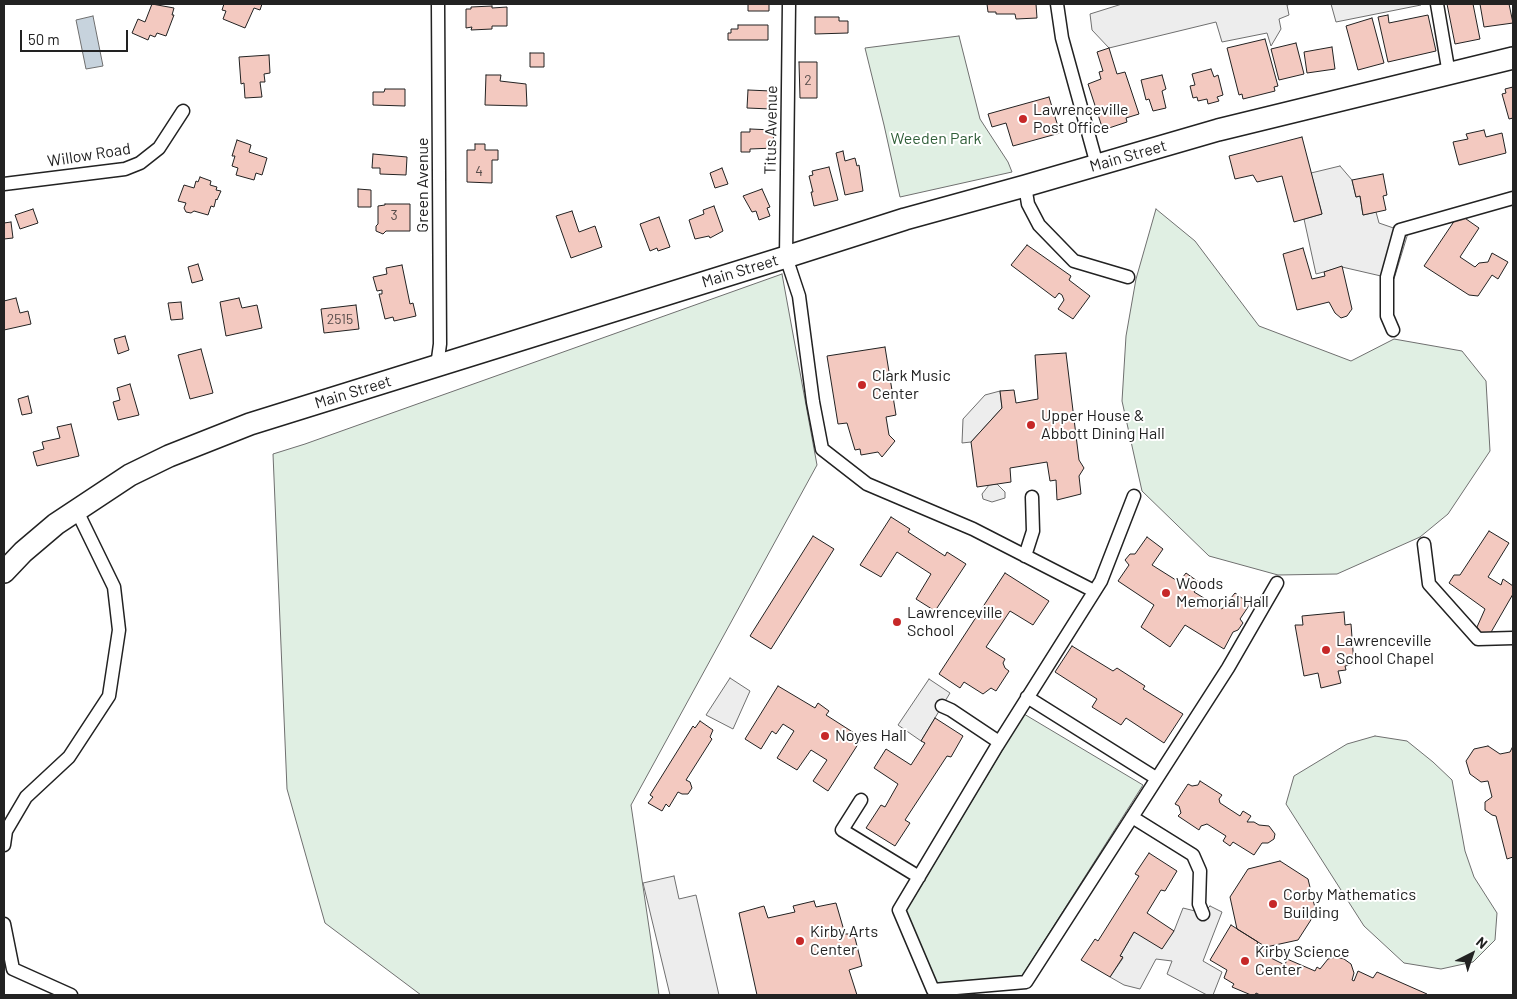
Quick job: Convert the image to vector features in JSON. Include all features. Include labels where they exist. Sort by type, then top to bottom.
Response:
[{"type":"highway","name":"Main Street","points":[[4,572],[29,547],[76,509],[130,475],[169,456],[250,424],[905,219],[1218,130],[1513,58]]},
{"type":"street","name":"Green Avenue","points":[[437,366],[440,344],[438,4]]},
{"type":"street","name":"Titus Avenue","points":[[789,4],[786,257],[799,296],[813,402],[822,449],[867,484],[973,529],[1094,591]]},
{"type":"street","points":[[1057,4],[1062,38],[1096,165]]},
{"type":"street","points":[[1437,4],[1448,74]]},
{"type":"street","name":"Willow Road","points":[[4,184],[125,169],[140,164],[159,148],[183,111]]},
{"type":"street","points":[[1025,186],[1028,204],[1039,225],[1074,261],[1128,277]]},
{"type":"street","points":[[1393,330],[1387,316],[1387,277],[1400,230],[1513,198]]},
{"type":"street","points":[[1134,496],[1101,581],[999,742],[899,910],[933,990],[1026,982],[1228,668],[1277,583]]},
{"type":"street","points":[[1025,556],[1033,531],[1032,497]]},
{"type":"street","points":[[4,845],[6,831],[26,797],[69,756],[109,696],[119,630],[114,588],[76,509]]},
{"type":"street","points":[[1424,544],[1429,584],[1478,639],[1513,638]]},
{"type":"street","points":[[1027,698],[1156,778]]},
{"type":"street","points":[[942,706],[999,742]]},
{"type":"street","points":[[861,800],[842,830],[918,877]]},
{"type":"street","points":[[1132,817],[1193,855],[1200,871],[1199,904],[1203,914]]},
{"type":"street","points":[[4,924],[13,969],[71,995]]},
{"type":"green space","name":"Weeden Park","points":[[959,36],[980,119],[1008,162],[1012,172],[900,197],[865,48]]},
{"type":"green space","points":[[1156,209],[1195,241],[1259,326],[1351,361],[1394,339],[1462,351],[1486,381],[1490,451],[1448,514],[1420,537],[1337,574],[1278,575],[1209,556],[1142,491],[1122,401],[1126,336],[1136,279]]},
{"type":"green space","points":[[782,274],[817,465],[631,805],[659,995],[421,995],[325,923],[287,789],[273,454]]},
{"type":"green space","points":[[1024,714],[1143,785],[1022,976],[937,983],[906,911]]},
{"type":"green space","points":[[1375,736],[1407,741],[1452,780],[1465,851],[1474,877],[1497,913],[1495,940],[1473,962],[1441,969],[1404,963],[1364,926],[1286,804],[1294,776],[1347,744]]},
{"type":"shaded area","points":[[1122,4],[1291,4],[1287,5],[1289,15],[1279,19],[1281,29],[1271,46],[1267,33],[1222,42],[1216,22],[1109,48],[1092,30],[1090,14]]},
{"type":"shaded area","points":[[1331,4],[1420,4],[1421,5],[1336,22]]},
{"type":"shaded area","points":[[93,16],[103,66],[86,69],[76,20]]},
{"type":"shaded area","points":[[1340,166],[1352,180],[1356,197],[1360,196],[1363,215],[1376,212],[1379,223],[1408,233],[1394,279],[1342,267],[1316,274],[1304,219],[1322,214],[1311,173]]},
{"type":"shaded area","points":[[1000,391],[1002,408],[971,442],[962,443],[963,419],[985,395]]},
{"type":"shaded area","points":[[997,484],[1005,492],[1005,498],[992,502],[983,499],[982,494],[989,485]]},
{"type":"shaded area","points":[[730,678],[750,691],[733,729],[706,715]]},
{"type":"shaded area","points":[[929,679],[950,693],[921,741],[898,725]]},
{"type":"shaded area","points":[[674,876],[679,899],[696,895],[719,995],[670,995],[643,883]]},
{"type":"shaded area","points":[[1210,906],[1222,912],[1203,961],[1222,972],[1213,995],[1207,995],[1167,974],[1172,961],[1156,959],[1140,989],[1124,985],[1110,977],[1123,958],[1120,956],[1134,932],[1174,931],[1183,908],[1203,913]]},
{"type":"building","points":[[152,4],[174,8],[172,15],[174,15],[166,36],[157,33],[155,37],[150,35],[148,40],[132,33],[138,19],[145,22]]},
{"type":"building","points":[[224,4],[262,4],[260,10],[254,8],[245,28],[223,19],[226,11],[222,10]]},
{"type":"building","points":[[748,4],[769,4],[769,11],[748,11]]},
{"type":"building","points":[[987,4],[1036,4],[1037,18],[1016,19],[1015,14],[988,12]]},
{"type":"building","points":[[1447,4],[1473,4],[1480,39],[1455,44]]},
{"type":"building","points":[[1480,4],[1509,4],[1513,23],[1484,27]]},
{"type":"building","points":[[492,6],[492,8],[507,7],[507,26],[492,26],[492,29],[471,30],[472,27],[466,28],[466,9]]},
{"type":"building","points":[[1388,15],[1389,23],[1428,15],[1436,51],[1388,62],[1378,17]]},
{"type":"building","points":[[815,17],[839,17],[839,21],[848,21],[848,33],[815,34]]},
{"type":"building","points":[[1372,18],[1384,63],[1358,70],[1346,26]]},
{"type":"building","points":[[738,25],[768,25],[768,40],[728,40],[728,33],[731,33],[731,29],[738,29]]},
{"type":"building","points":[[1265,39],[1278,86],[1274,87],[1275,91],[1243,99],[1242,94],[1239,95],[1227,48]]},
{"type":"building","points":[[1296,43],[1304,74],[1279,80],[1271,49]]},
{"type":"building","points":[[1332,47],[1335,69],[1307,73],[1304,52]]},
{"type":"building","points":[[1109,48],[1117,74],[1125,72],[1139,114],[1126,118],[1127,122],[1103,130],[1088,84],[1101,79],[1099,72],[1103,71],[1097,52]]},
{"type":"building","points":[[530,53],[544,53],[544,67],[530,67]]},
{"type":"building","points":[[269,55],[270,73],[264,74],[265,82],[260,82],[262,97],[245,98],[244,83],[241,84],[239,57]]},
{"type":"building","points":[[799,62],[817,62],[817,98],[800,98]]},
{"type":"building","points":[[1211,69],[1214,77],[1218,75],[1223,95],[1217,97],[1219,101],[1208,104],[1207,99],[1198,101],[1197,97],[1193,98],[1190,86],[1195,85],[1192,74]]},
{"type":"building","points":[[486,75],[501,75],[500,81],[526,84],[527,106],[485,105]]},
{"type":"building","points":[[1162,75],[1166,89],[1162,91],[1166,108],[1153,111],[1149,99],[1146,100],[1141,80]]},
{"type":"building","points":[[1513,87],[1513,118],[1509,119],[1502,94],[1506,93],[1505,89]]},
{"type":"building","points":[[385,89],[405,89],[405,106],[373,105],[373,92],[384,92]]},
{"type":"building","points":[[748,90],[771,91],[771,109],[747,108]]},
{"type":"building","name":"Lawrenceville Post Office","points":[[1049,97],[1060,133],[1013,146],[1006,123],[992,127],[988,114]]},
{"type":"building","points":[[750,129],[773,130],[774,148],[750,149],[750,152],[741,152],[741,132],[750,132]]},
{"type":"building","points":[[1484,130],[1486,137],[1502,133],[1506,153],[1459,165],[1453,142],[1468,139],[1466,134]]},
{"type":"building","points":[[1302,137],[1322,214],[1294,222],[1282,176],[1257,182],[1253,175],[1235,179],[1229,156]]},
{"type":"building","points":[[237,140],[251,145],[249,152],[267,158],[262,175],[256,173],[254,180],[236,175],[238,168],[232,166],[235,156],[232,156]]},
{"type":"building","points":[[475,144],[485,144],[485,150],[498,150],[498,160],[492,160],[492,183],[467,182],[467,150],[475,150]]},
{"type":"building","points":[[843,151],[845,161],[855,158],[857,166],[859,165],[863,191],[845,195],[836,153]]},
{"type":"building","points":[[373,154],[407,157],[406,175],[380,174],[380,168],[372,168]]},
{"type":"building","points":[[829,167],[838,200],[814,206],[809,176],[813,175],[812,171]]},
{"type":"building","points":[[722,168],[728,184],[715,188],[710,173]]},
{"type":"building","points":[[1383,174],[1387,195],[1383,196],[1386,210],[1363,215],[1360,196],[1356,197],[1352,180]]},
{"type":"building","points":[[200,177],[211,181],[210,185],[217,187],[216,190],[221,191],[214,207],[211,206],[208,215],[194,211],[191,213],[186,212],[184,208],[186,203],[178,201],[184,185],[194,188],[196,181],[198,182]]},
{"type":"building","points":[[358,189],[371,190],[371,207],[358,207]]},
{"type":"building","points":[[762,189],[770,207],[767,208],[770,216],[759,220],[756,211],[752,212],[743,196]]},
{"type":"building","points":[[385,204],[410,204],[410,231],[386,231],[383,234],[376,231],[378,206]]},
{"type":"building","points":[[714,206],[723,231],[710,238],[709,236],[695,239],[689,220],[704,214],[703,210]]},
{"type":"building","points":[[33,209],[38,223],[20,229],[15,215]]},
{"type":"building","points":[[572,211],[579,232],[595,226],[602,247],[571,258],[556,216]]},
{"type":"building","points":[[1459,214],[1479,228],[1460,257],[1475,267],[1479,263],[1488,262],[1492,253],[1508,262],[1498,279],[1492,275],[1478,296],[1469,295],[1424,266]]},
{"type":"building","points":[[659,217],[670,247],[658,251],[657,248],[650,251],[640,224]]},
{"type":"building","points":[[11,222],[13,238],[4,239],[4,223]]},
{"type":"building","points":[[1027,245],[1071,276],[1069,280],[1090,296],[1073,319],[1058,309],[1064,300],[1062,295],[1059,293],[1055,298],[1011,265]]},
{"type":"building","points":[[1303,248],[1312,279],[1325,276],[1324,272],[1342,266],[1352,309],[1347,316],[1341,318],[1335,313],[1329,302],[1297,310],[1283,254]]},
{"type":"building","points":[[198,264],[203,280],[192,283],[188,267]]},
{"type":"building","points":[[402,265],[410,304],[413,303],[416,316],[394,321],[393,317],[385,319],[379,294],[382,294],[382,290],[377,291],[373,277],[387,274],[386,268]]},
{"type":"building","points":[[16,298],[20,313],[28,311],[31,324],[4,330],[4,301]]},
{"type":"building","points":[[239,298],[242,308],[257,305],[262,328],[226,336],[220,302]]},
{"type":"building","points":[[181,302],[183,319],[171,320],[168,303]]},
{"type":"building","points":[[356,305],[359,329],[324,333],[321,309]]},
{"type":"building","points":[[125,336],[129,350],[118,354],[114,339]]},
{"type":"building","name":"Clark Music Center","points":[[885,347],[896,415],[886,417],[889,435],[895,441],[882,457],[878,452],[861,455],[860,449],[855,450],[847,423],[838,424],[827,356]]},
{"type":"building","points":[[201,349],[213,393],[190,399],[178,355]]},
{"type":"building","name":"Upper House & Abbott Dining Hall","points":[[1066,353],[1079,460],[1084,468],[1079,476],[1081,494],[1057,500],[1056,480],[1050,481],[1047,462],[1010,468],[1011,482],[977,487],[971,442],[1002,408],[1000,391],[1014,390],[1016,403],[1038,399],[1035,355]]},
{"type":"building","points":[[130,384],[139,415],[118,420],[113,402],[120,400],[117,388]]},
{"type":"building","points":[[28,396],[32,413],[22,415],[18,399]]},
{"type":"building","points":[[71,424],[79,456],[37,466],[33,452],[44,449],[42,442],[60,438],[57,427]]},
{"type":"building","points":[[891,517],[910,529],[908,532],[945,556],[947,552],[966,564],[935,611],[916,599],[931,574],[897,552],[881,577],[860,565]]},
{"type":"building","points":[[1489,531],[1509,543],[1488,577],[1501,585],[1503,579],[1513,586],[1513,594],[1490,634],[1482,634],[1477,627],[1485,609],[1449,583],[1454,575],[1460,575]]},
{"type":"building","points":[[813,536],[834,549],[771,649],[750,636]]},
{"type":"building","name":"Woods Memorial Hall","points":[[1147,537],[1163,549],[1152,565],[1179,582],[1186,573],[1200,583],[1194,592],[1222,609],[1235,593],[1250,604],[1240,619],[1243,623],[1238,630],[1233,632],[1224,649],[1185,625],[1170,647],[1141,627],[1154,605],[1118,581],[1129,565],[1125,560],[1130,554],[1135,554]]},
{"type":"building","points":[[1005,573],[1049,601],[1033,625],[1010,611],[986,647],[1005,659],[1003,663],[1009,671],[996,691],[991,688],[983,694],[964,682],[960,688],[939,674]]},
{"type":"building","name":"Lawrenceville School Chapel","points":[[1344,612],[1345,625],[1351,624],[1354,664],[1345,666],[1346,670],[1338,671],[1341,683],[1321,688],[1318,673],[1304,676],[1295,625],[1303,625],[1302,616]]},
{"type":"building","points":[[1072,646],[1113,671],[1117,668],[1145,686],[1143,689],[1183,714],[1164,743],[1126,718],[1121,725],[1092,707],[1097,699],[1055,672]]},
{"type":"building","name":"Noyes Hall","points":[[778,686],[815,708],[818,703],[829,711],[826,715],[862,738],[828,791],[813,781],[827,760],[811,750],[797,770],[777,758],[794,731],[783,724],[776,734],[772,731],[761,749],[745,739]]},
{"type":"building","points":[[935,718],[963,736],[951,757],[947,756],[905,820],[910,823],[895,846],[866,828],[881,805],[885,807],[898,784],[874,768],[886,749],[911,765],[925,743],[921,741]]},
{"type":"building","points":[[700,721],[713,730],[710,737],[712,739],[686,780],[690,782],[692,788],[688,794],[678,792],[669,807],[666,804],[662,811],[648,803],[653,797],[650,795],[693,726],[695,728]]},
{"type":"building","points":[[1488,746],[1500,754],[1510,752],[1513,746],[1513,857],[1507,859],[1496,816],[1485,810],[1485,802],[1492,797],[1488,781],[1481,782],[1470,774],[1466,761],[1474,749]]},
{"type":"building","points":[[1200,781],[1222,795],[1219,799],[1220,803],[1240,816],[1243,811],[1251,816],[1247,822],[1269,826],[1275,834],[1274,839],[1268,843],[1262,843],[1254,855],[1233,842],[1230,846],[1223,841],[1226,836],[1207,824],[1201,826],[1199,830],[1178,816],[1181,813],[1179,806],[1175,804],[1188,784],[1192,786],[1198,785]]},
{"type":"building","points":[[1149,853],[1177,871],[1165,891],[1161,890],[1147,913],[1174,931],[1162,949],[1134,932],[1120,956],[1123,957],[1110,977],[1081,960],[1095,939],[1098,941],[1139,876],[1135,874]]},
{"type":"building","name":"Corby Mathematics Building","points":[[1280,861],[1308,879],[1316,912],[1298,940],[1266,947],[1237,929],[1230,897],[1248,869]]},
{"type":"building","name":"Kirby Arts Center","points":[[814,901],[816,907],[836,903],[845,934],[854,934],[862,966],[849,970],[857,995],[757,995],[739,913],[764,906],[768,918],[795,912],[793,906]]},
{"type":"building","name":"Kirby Science Center","points":[[1231,925],[1258,942],[1257,944],[1269,953],[1267,956],[1285,965],[1287,959],[1315,971],[1317,967],[1320,969],[1328,959],[1336,957],[1344,959],[1351,964],[1354,973],[1352,980],[1354,981],[1358,971],[1373,978],[1377,972],[1427,994],[1260,995],[1256,993],[1251,995],[1232,987],[1234,984],[1224,978],[1227,970],[1210,960]]},
{"type":"place","name":"Lawrenceville Post Office","points":[[1023,119]]},
{"type":"place","name":"Clark Music Center","points":[[862,385]]},
{"type":"place","name":"Upper House & Abbott Dining Hall","points":[[1031,425]]},
{"type":"place","name":"Woods Memorial Hall","points":[[1166,593]]},
{"type":"place","name":"Lawrenceville School","points":[[897,622]]},
{"type":"place","name":"Lawrenceville School Chapel","points":[[1326,650]]},
{"type":"place","name":"Noyes Hall","points":[[825,736]]},
{"type":"place","name":"Corby Mathematics Building","points":[[1273,904]]},
{"type":"place","name":"Kirby Arts Center","points":[[800,941]]},
{"type":"place","name":"Kirby Science Center","points":[[1245,961]]}]
